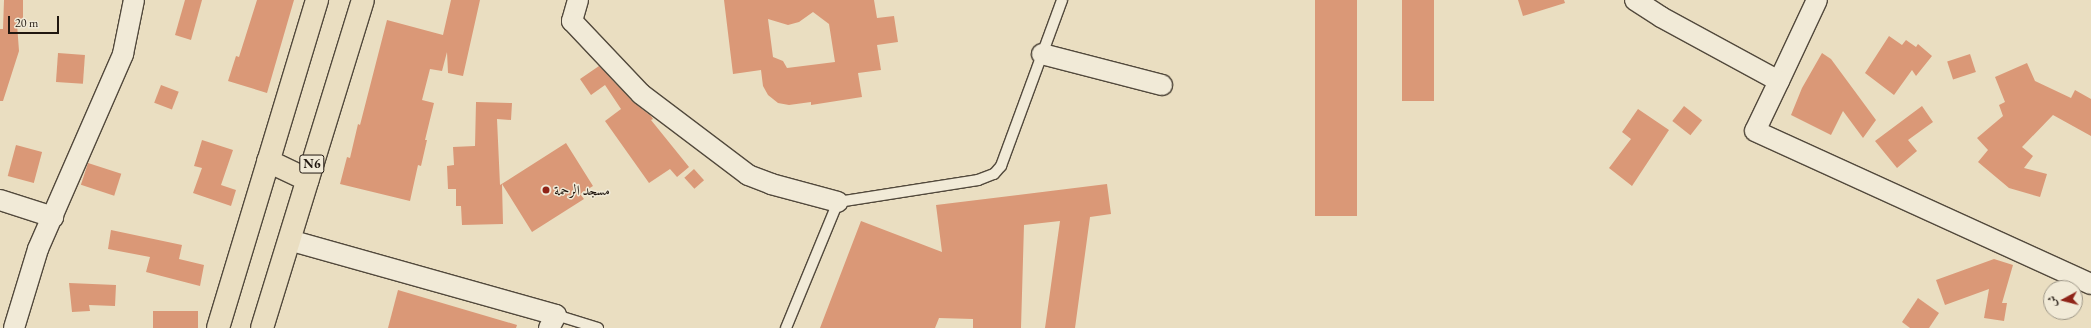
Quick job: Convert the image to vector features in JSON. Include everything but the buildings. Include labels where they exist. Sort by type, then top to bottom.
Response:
[{"type":"main road","points":[[218,328],[317,0]]},
{"type":"main road","name":"N6","points":[[262,328],[363,0]]},
{"type":"main road","points":[[268,161],[308,180]]},
{"type":"street","points":[[14,328],[38,249],[123,54],[134,0]]},
{"type":"street","points":[[578,0],[572,22],[641,94],[748,175],[771,184],[838,202]]},
{"type":"street","points":[[1635,0],[1663,8],[1779,81]]},
{"type":"street","points":[[1817,0],[1755,131],[2091,284]]},
{"type":"street","points":[[1042,54],[1162,85]]},
{"type":"street","points":[[0,200],[53,217]]},
{"type":"street","points":[[290,240],[553,322]]},
{"type":"lane","points":[[786,328],[838,202],[978,180],[994,174],[1001,166],[1062,0]]},
{"type":"lane","points":[[553,322],[598,328]]},
{"type":"place","name":"مسجد الرحمة","points":[[546,190]]}]
